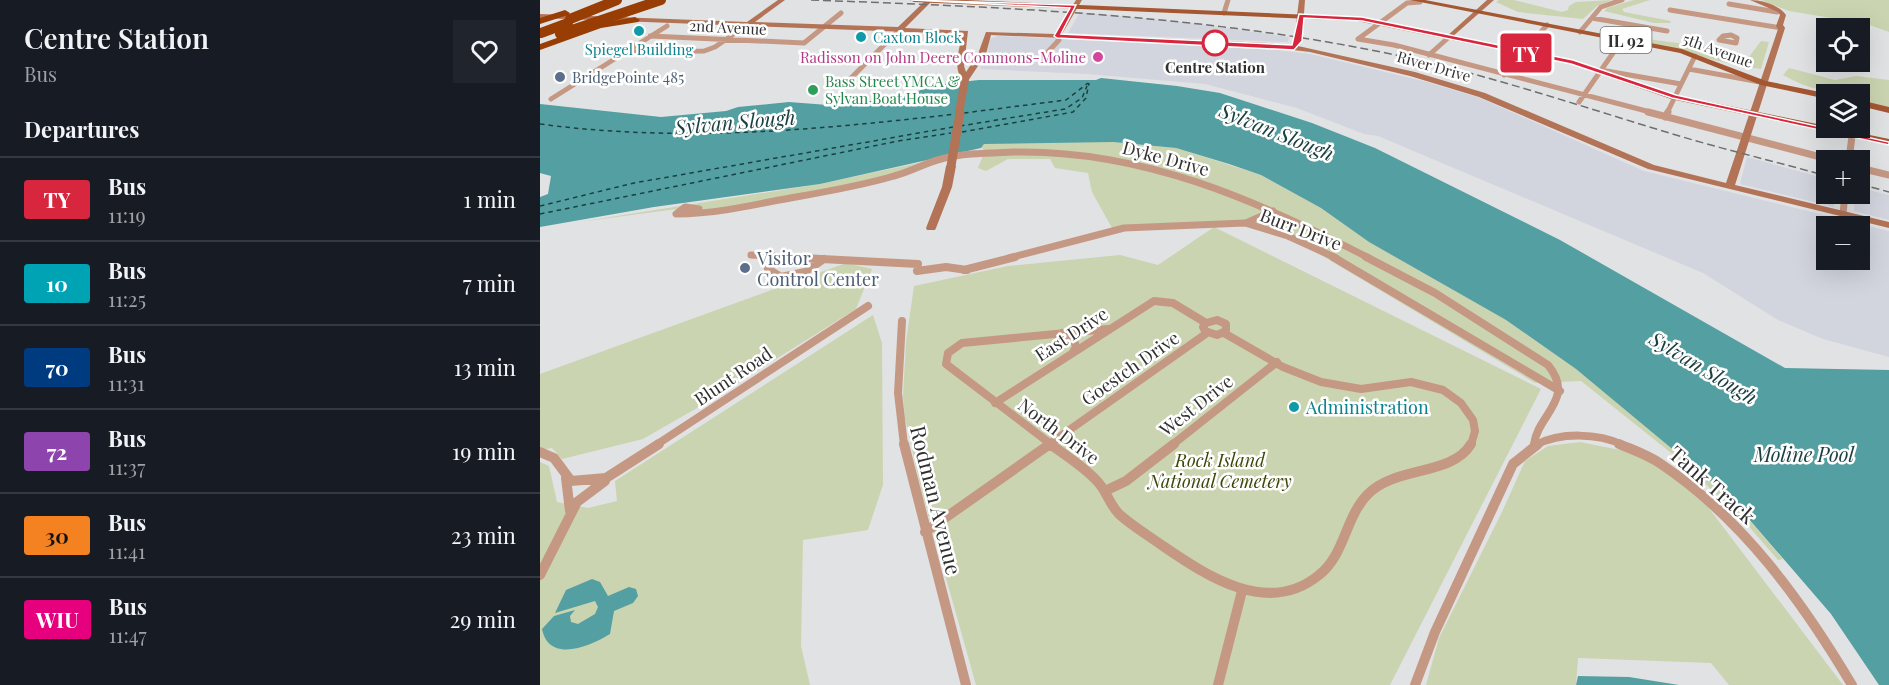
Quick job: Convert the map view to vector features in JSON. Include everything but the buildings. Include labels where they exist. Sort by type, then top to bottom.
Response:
[{"type":"highway","points":[[540,32],[617,0]]},
{"type":"highway","points":[[540,32],[628,0]]},
{"type":"highway","points":[[557,34],[642,0]]},
{"type":"highway","points":[[540,39],[661,0]]},
{"type":"highway","points":[[540,21],[565,13]]},
{"type":"highway","points":[[540,47],[612,17]]},
{"type":"highway","points":[[585,30],[635,20]]},
{"type":"main road","points":[[540,14],[565,13],[635,20],[749,23],[782,0]]},
{"type":"main road","name":"IL 92","points":[[914,0],[1076,3],[1224,13],[1354,18],[1601,70],[1674,97],[1816,125]]},
{"type":"main road","points":[[900,29],[930,0]]},
{"type":"main road","points":[[1294,48],[1298,41],[1302,0]]},
{"type":"main road","points":[[1449,37],[1491,0]]},
{"type":"main road","points":[[1730,186],[1782,28],[1779,26],[1783,15],[1780,11],[1753,0]]},
{"type":"main road","name":"5th Avenue","points":[[1412,1],[1546,25],[1695,56],[1764,83],[1816,94]]},
{"type":"main road","points":[[1057,36],[1076,3]]},
{"type":"main road","points":[[540,14],[966,32],[960,68],[965,79],[951,166],[947,187],[931,228]]},
{"type":"main road","name":"River Drive","points":[[965,79],[981,55],[988,33],[1294,48],[1402,72],[1471,91],[1637,162],[1889,225]]},
{"type":"main road","points":[[1870,105],[1889,110]]},
{"type":"main road","name":"IL 92","points":[[1870,136],[1889,142]]},
{"type":"street","points":[[1224,13],[1228,0]]},
{"type":"street","points":[[1580,32],[1601,7],[1622,0]]},
{"type":"street","points":[[1412,1],[1359,39],[1429,55],[1816,156]]},
{"type":"street","points":[[1729,4],[1777,12]]},
{"type":"street","points":[[1714,16],[1718,7]]},
{"type":"street","points":[[1672,9],[1782,28]]},
{"type":"street","points":[[1754,23],[1759,9]]},
{"type":"street","points":[[825,26],[841,13]]},
{"type":"street","points":[[1592,18],[1667,31]]},
{"type":"street","points":[[1731,35],[1738,20]]},
{"type":"street","points":[[626,52],[706,51],[749,23]]},
{"type":"street","points":[[1504,75],[1546,25]]},
{"type":"street","points":[[551,99],[667,26]]},
{"type":"street","name":"2nd Avenue","points":[[650,36],[804,43],[825,26]]},
{"type":"street","points":[[847,82],[900,29]]},
{"type":"street","points":[[1429,55],[1449,37]]},
{"type":"street","points":[[1579,102],[1622,40]]},
{"type":"street","points":[[1665,117],[1695,56]]},
{"type":"street","name":"5th Avenue","points":[[1689,69],[1764,83]]},
{"type":"street","points":[[1601,70],[1681,84]]},
{"type":"street","name":"Dyke Drive","points":[[699,209],[685,207],[676,214],[683,216],[703,214],[831,191],[905,174],[940,159],[981,153],[1057,152],[1170,171],[1273,211],[1373,258],[1459,307],[1548,365],[1559,377],[1560,391]]},
{"type":"street","points":[[1870,170],[1889,175]]},
{"type":"street","points":[[1843,214],[1844,204]]},
{"type":"street","points":[[1245,223],[1273,211]]},
{"type":"street","name":"Burr Drive","points":[[964,270],[1124,228],[1245,223],[1288,236],[1359,270],[1560,391]]},
{"type":"street","name":"Burr Drive","points":[[751,255],[917,268],[946,267],[976,272]]},
{"type":"street","points":[[780,257],[768,269],[781,277],[802,273],[824,259]]},
{"type":"street","name":"East Drive","points":[[995,403],[1154,301],[1168,301],[1206,323]]},
{"type":"street","name":"Blunt Road","points":[[570,511],[577,502],[615,473],[868,306]]},
{"type":"street","points":[[1218,685],[1242,591],[1281,592],[1317,577],[1336,554],[1353,512],[1366,495],[1394,477],[1458,457],[1472,444],[1475,429],[1475,423],[1466,408],[1453,396],[1436,388],[1400,382],[1375,388],[1347,388],[1311,378],[1224,333],[1207,333],[1203,327],[1206,323],[1216,320],[1223,322],[1227,326],[1224,333]]},
{"type":"street","name":"Rodman Avenue","points":[[902,321],[898,407],[905,453],[966,685]]},
{"type":"street","points":[[1062,333],[1108,329]]},
{"type":"street","points":[[1062,333],[1074,340],[1077,347],[1073,352]]},
{"type":"street","name":"North Drive","points":[[1062,333],[958,345],[946,356],[946,364],[1096,479],[1112,506],[1128,522],[1205,576],[1242,591]]},
{"type":"street","name":"Goestch Drive","points":[[925,532],[1207,333]]},
{"type":"street","name":"West Drive","points":[[1105,491],[1126,480],[1277,362]]},
{"type":"street","points":[[1534,444],[1535,436],[1560,391]]},
{"type":"street","name":"Tank Track","points":[[1415,685],[1435,632],[1512,464],[1534,444],[1570,436],[1603,438],[1635,448],[1668,467],[1733,524],[1765,558],[1811,616],[1852,685]]},
{"type":"street","points":[[540,452],[554,458],[566,478],[570,511],[540,575]]},
{"type":"street","name":"Blunt Road","points":[[566,478],[571,481],[591,481],[615,473]]},
{"type":"shaded area","points":[[1080,12],[1191,23],[1289,37],[1288,42],[1282,42],[1068,33]]},
{"type":"shaded area","points":[[998,36],[1262,48],[1310,54],[1427,82],[1480,98],[1644,171],[1828,216],[1816,216],[1816,270],[1870,270],[1870,226],[1889,231],[1889,357],[1823,339],[1778,320],[1703,273],[1378,136],[1364,134],[1297,108],[1205,84],[1087,74],[980,69],[987,55],[990,39]]},
{"type":"shaded area","points":[[1747,157],[1816,176],[1816,203],[1740,184]]},
{"type":"shaded area","points":[[1870,190],[1889,195],[1889,220],[1854,211],[1854,204],[1870,204]]},
{"type":"green space","points":[[1514,0],[1562,12],[1568,10],[1569,6],[1576,2],[1612,0],[1597,6],[1583,19],[1518,12],[1496,2]]},
{"type":"green space","points":[[1634,0],[1650,0],[1622,9],[1624,12],[1671,21],[1670,23],[1654,23],[1604,11]]},
{"type":"green space","points":[[1761,0],[1889,0],[1889,32],[1870,25],[1870,18],[1831,18],[1789,11]]},
{"type":"green space","points":[[1632,34],[1654,40],[1702,46],[1744,59],[1749,57],[1761,41],[1769,42],[1761,69],[1631,39]]},
{"type":"green space","points":[[1789,68],[1835,80],[1856,76],[1889,80],[1889,107],[1870,102],[1870,84],[1816,84],[1816,88],[1783,75]]},
{"type":"green space","points":[[1040,141],[1113,142],[1176,148],[1261,175],[1321,208],[1369,242],[1506,320],[1576,369],[1730,497],[1783,559],[1778,560],[1745,522],[1685,464],[1581,381],[1535,383],[1311,249],[1243,222],[1112,228],[1092,192],[1088,173],[1055,168],[1050,159],[1008,159],[986,171],[978,168],[985,150],[981,148],[984,144]]},
{"type":"green space","points":[[923,162],[883,178],[706,211],[699,206],[579,222],[820,184]]},
{"type":"green space","name":"Rock Island National Cemetery","points":[[1214,227],[1541,389],[1390,685],[976,685],[921,489],[905,418],[903,396],[906,342],[914,286],[1008,266],[1120,255],[1158,265]]},
{"type":"green space","points":[[846,263],[872,269],[856,309],[704,404],[643,439],[562,459],[552,448],[540,450],[540,374]]},
{"type":"green space","points":[[873,315],[882,343],[883,485],[868,530],[803,540],[801,646],[810,685],[540,685],[540,462],[549,466],[557,502],[588,508],[617,501],[615,481]]},
{"type":"green space","points":[[1580,442],[1630,452],[1669,472],[1708,507],[1843,685],[1729,685],[1711,663],[1578,658],[1576,685],[1426,685],[1439,638],[1525,461],[1548,446]]},
{"type":"water","name":"Moline Pool","points":[[1101,78],[1220,93],[1312,123],[1375,148],[1560,240],[1785,368],[1889,370],[1889,685],[1879,685],[1831,614],[1730,497],[1576,369],[1506,320],[1369,242],[1321,208],[1261,175],[1229,164],[1176,148],[1113,142],[984,144],[981,148],[820,184],[654,207],[540,227],[540,197],[548,194],[551,176],[540,173],[540,104],[661,117],[789,102],[828,105],[880,100],[906,96],[933,85],[979,80],[1096,80]]},
{"type":"water","points":[[592,579],[600,582],[608,596],[629,587],[636,589],[638,596],[633,603],[614,611],[610,634],[582,647],[562,649],[553,646],[546,640],[542,629],[554,616],[575,610],[570,616],[571,622],[578,624],[595,614],[598,607],[595,601],[555,613],[566,590]]},
{"type":"water","points":[[1578,676],[1629,677],[1679,685],[1576,685]]},
{"type":"ferry route","points":[[964,113],[1066,100],[1088,83]]},
{"type":"ferry route","points":[[962,132],[1073,112],[1086,98],[1089,83]]},
{"type":"ferry route","points":[[960,126],[1065,109],[1082,98],[1087,86]]},
{"type":"ferry route","points":[[540,124],[645,133],[748,132],[851,125],[956,114]]},
{"type":"ferry route","points":[[540,206],[634,183],[953,127]]},
{"type":"ferry route","points":[[540,214],[898,141],[951,133]]},
{"type":"railway","points":[[811,0],[1095,14],[1236,28],[1306,38],[1452,68],[1695,140],[1816,173]]},
{"type":"railway","points":[[1870,187],[1889,192]]},
{"type":"bus line","name":"TY","points":[[914,0],[1074,6],[1057,36],[1294,48],[1298,41],[1301,16],[1362,19],[1573,62],[1674,97],[1889,142]]},
{"type":"place","name":"Spiegel Building","points":[[639,31]]},
{"type":"place","name":"Caxton Block","points":[[861,37]]},
{"type":"place","name":"Centre Station","points":[[1215,43]]},
{"type":"place","name":"Radisson on John Deere Commons-Moline","points":[[1098,57]]},
{"type":"place","name":"BridgePointe 485","points":[[560,77]]},
{"type":"place","name":"Bass Street YMCA & Sylvan Boat House","points":[[813,90]]},
{"type":"place","name":"Visitor Control Center","points":[[745,268]]},
{"type":"place","name":"Administration","points":[[1294,407]]},
{"type":"water label","name":"Sylvan Slough","points":[[735,121]]},
{"type":"water label","name":"Sylvan Slough","points":[[1277,131]]},
{"type":"water label","name":"Sylvan Slough","points":[[1704,367]]}]
